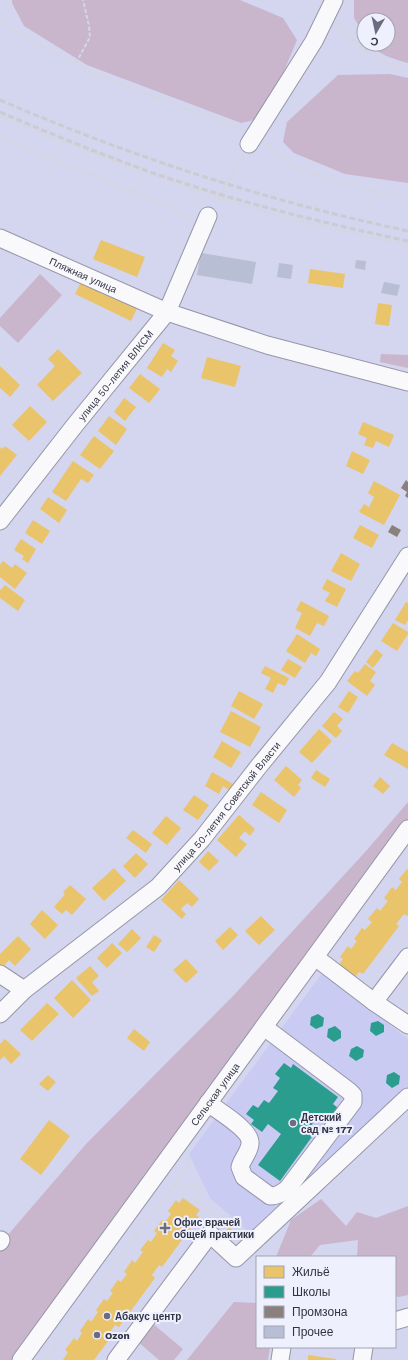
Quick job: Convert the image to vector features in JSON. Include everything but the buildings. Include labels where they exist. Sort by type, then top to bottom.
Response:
[{"type":"street","points":[[253,139],[314,41],[334,0]]},
{"type":"street","name":"улица 50-летия ВЛКСМ","points":[[0,521],[167,312],[208,216]]},
{"type":"street","name":"Пляжная улица","points":[[0,238],[167,312],[267,346],[408,382]]},
{"type":"street","name":"улица 50-летия Советской Власти","points":[[0,1014],[24,990],[158,887],[202,839],[259,766],[328,682],[408,556]]},
{"type":"street","name":"Сельская улица","points":[[21,1360],[408,829]]},
{"type":"street","points":[[315,957],[408,1026]]},
{"type":"street","points":[[374,1002],[408,957]]},
{"type":"street","points":[[0,974],[24,990]]},
{"type":"street","points":[[208,1103],[248,1134],[250,1145],[240,1167],[244,1177],[270,1196],[276,1196],[288,1188],[353,1102],[353,1096],[349,1091],[264,1027]]},
{"type":"street","points":[[116,1360],[210,1234],[236,1258],[408,1097]]},
{"type":"street","points":[[396,1322],[408,1317]]},
{"type":"street","points":[[280,1360],[282,1348]]},
{"type":"street","points":[[362,1360],[364,1348]]},
{"type":"path","points":[[76,63],[90,38],[84,0]]},
{"type":"path","points":[[325,16],[374,58],[408,69]]},
{"type":"path","points":[[0,20],[29,40],[99,76],[253,139],[300,169],[342,183],[408,199]]},
{"type":"path","points":[[0,116],[84,150],[160,178],[237,203],[288,217],[408,245]]},
{"type":"path","points":[[0,137],[173,208],[190,219],[198,239]]},
{"type":"path","points":[[208,216],[253,139]]},
{"type":"path","points":[[386,960],[408,929]]},
{"type":"path","points":[[382,949],[390,954]]},
{"type":"path","points":[[45,1360],[189,1165],[188,1149]]},
{"type":"path","points":[[174,1186],[186,1188],[195,1184],[201,1187],[195,1200]]},
{"type":"shaded area","points":[[12,0],[240,0],[283,18],[297,40],[279,83],[254,120],[241,123],[87,65],[24,26],[12,3]]},
{"type":"shaded area","points":[[354,0],[408,0],[408,63],[379,52],[396,52],[396,12],[356,12],[356,21],[354,18]]},
{"type":"shaded area","points":[[390,74],[408,78],[408,183],[345,174],[294,153],[283,142],[287,122],[338,75]]},
{"type":"shaded area","points":[[40,274],[62,295],[18,343],[0,326],[0,318]]},
{"type":"shaded area","points":[[381,354],[408,355],[408,368],[380,362]]},
{"type":"shaded area","points":[[408,802],[408,827],[14,1360],[0,1360],[0,1244],[86,1144],[234,995],[367,850]]},
{"type":"shaded area","name":"Детский сад № 177","points":[[323,972],[408,1039],[408,1091],[252,1235],[210,1198],[189,1154]]},
{"type":"shaded area","points":[[321,1199],[346,1226],[357,1212],[376,1218],[408,1206],[408,1295],[396,1296],[396,1256],[357,1256],[358,1240],[320,1245],[311,1256],[276,1256],[291,1220]]},
{"type":"shaded area","points":[[234,1302],[256,1303],[256,1348],[270,1348],[268,1360],[187,1360]]},
{"type":"shaded area","points":[[152,1323],[183,1349],[174,1360],[159,1360],[137,1341]]},
{"type":"railway","points":[[0,100],[50,121],[150,159],[201,176],[303,206],[408,231]]},
{"type":"railway","points":[[0,112],[97,152],[156,174],[218,194],[344,227],[408,241]]},
{"type":"place","name":"Детский сад № 177","points":[[293,1123]]},
{"type":"place","name":"Офис врачей общей практики","points":[[165,1228]]},
{"type":"place","name":"Абакус центр","points":[[107,1316]]},
{"type":"place","name":"Ozon","points":[[97,1335]]}]
